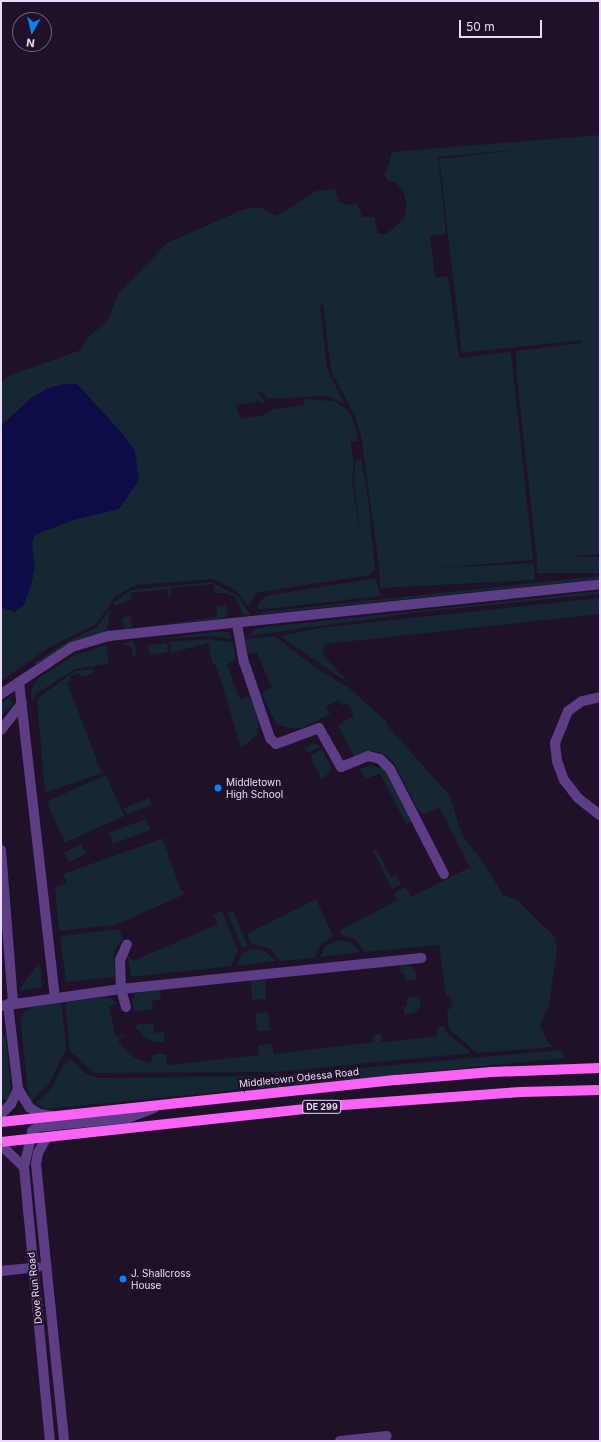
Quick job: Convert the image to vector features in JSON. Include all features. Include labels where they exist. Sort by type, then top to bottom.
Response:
[{"type":"main road","name":"Middletown Odessa Road","points":[[1,1122],[476,1073],[600,1068]]},
{"type":"main road","name":"DE 299","points":[[1,1143],[30,1141],[343,1105],[521,1092],[600,1090]]},
{"type":"street","points":[[1,694],[72,647],[109,636],[237,624],[600,584]]},
{"type":"street","points":[[237,624],[244,662],[270,738],[276,744],[319,728],[341,767],[368,756],[380,759],[390,769],[444,874]]},
{"type":"street","points":[[20,682],[55,998]]},
{"type":"street","points":[[600,697],[582,701],[568,712],[555,743],[557,761],[564,780],[578,798],[600,815]]},
{"type":"street","points":[[1,730],[22,703]]},
{"type":"street","points":[[1,850],[8,1004],[18,1089],[30,1108],[40,1114],[55,1116]]},
{"type":"street","points":[[126,1007],[121,989],[120,960],[127,944]]},
{"type":"street","points":[[8,1004],[121,989],[421,958]]},
{"type":"street","points":[[1,1114],[12,1104],[18,1089]]},
{"type":"street","points":[[30,1141],[32,1131],[38,1127],[128,1118],[161,1105]]},
{"type":"street","name":"Dove Run Road","points":[[46,1139],[38,1153],[36,1164],[64,1441]]},
{"type":"street","name":"Dove Run Road","points":[[30,1141],[24,1167],[50,1441]]},
{"type":"street","points":[[1,1143],[24,1167]]},
{"type":"street","points":[[1,1271],[46,1266]]},
{"type":"street","points":[[340,1441],[387,1436]]},
{"type":"shaded area","points":[[600,135],[600,554],[537,560],[517,378],[516,351],[582,343],[582,340],[462,353],[439,159],[534,148],[438,157],[446,234],[430,236],[435,278],[448,276],[459,358],[511,352],[533,560],[380,573],[361,436],[355,416],[331,371],[323,305],[320,305],[327,369],[344,403],[326,396],[268,399],[263,392],[258,393],[265,401],[262,405],[260,401],[236,405],[240,419],[263,415],[274,409],[304,405],[304,399],[334,401],[349,411],[357,434],[368,498],[375,569],[370,575],[255,593],[249,607],[235,590],[213,579],[136,585],[114,597],[99,621],[93,626],[53,645],[1,681],[1,382],[8,376],[81,350],[87,338],[108,320],[118,294],[167,243],[244,209],[260,207],[277,216],[316,191],[335,189],[339,202],[349,205],[358,204],[362,217],[374,217],[378,234],[386,234],[404,219],[407,206],[403,191],[395,182],[388,181],[385,176],[392,152]],"holes":[[[349,433],[351,442],[358,441],[361,459],[355,461],[354,480],[360,532],[352,482],[354,464]]]},
{"type":"shaded area","points":[[65,384],[77,384],[122,433],[135,451],[139,480],[119,509],[77,519],[34,535],[32,544],[35,568],[31,585],[24,605],[14,612],[1,607],[1,426],[30,399],[48,388]]},
{"type":"shaded area","points":[[537,557],[600,557],[600,573],[537,573]]},
{"type":"shaded area","points":[[534,563],[535,580],[380,588],[379,571]]},
{"type":"shaded area","points":[[600,576],[600,579],[261,614],[261,612]]},
{"type":"shaded area","points":[[376,578],[380,596],[258,610],[257,606],[264,597]]},
{"type":"shaded area","points":[[211,582],[238,596],[250,614],[249,616],[243,615],[235,597],[225,593],[215,593],[213,584],[171,588],[171,597],[168,596],[167,589],[131,593],[131,600],[114,606],[113,603],[131,590]]},
{"type":"shaded area","points":[[600,591],[600,594],[422,612],[247,636],[256,628]]},
{"type":"shaded area","points":[[600,598],[600,614],[325,644],[322,654],[350,684],[280,636],[318,628]]},
{"type":"shaded area","points":[[226,605],[228,610],[226,618],[143,627],[217,617],[216,606]]},
{"type":"shaded area","points":[[110,609],[107,631],[76,641],[35,665],[34,663],[68,641],[96,628]]},
{"type":"shaded area","points":[[130,615],[132,628],[124,629],[122,618]]},
{"type":"shaded area","points":[[223,631],[229,633],[232,639],[210,636],[145,640]]},
{"type":"shaded area","points":[[275,636],[316,668],[349,688],[387,722],[387,725],[450,796],[462,835],[485,865],[503,895],[516,899],[555,937],[557,949],[549,1006],[540,1025],[546,1039],[553,1047],[477,1053],[449,1029],[447,1012],[453,1004],[451,998],[446,995],[439,945],[365,952],[355,939],[341,935],[340,930],[398,900],[394,893],[406,887],[411,897],[470,867],[440,808],[421,815],[393,761],[382,753],[374,751],[354,757],[338,725],[354,716],[348,703],[342,706],[339,700],[326,707],[330,714],[302,728],[289,728],[276,724],[262,693],[271,687],[257,652],[249,654],[245,642],[246,639]]},
{"type":"shaded area","points":[[206,639],[233,642],[236,659],[227,665],[240,699],[247,696],[250,698],[259,720],[257,735],[241,748],[216,665],[213,665],[208,643],[171,653],[170,642]]},
{"type":"shaded area","points":[[133,641],[137,654],[133,658],[131,646],[122,645],[123,643]]},
{"type":"shaded area","points":[[167,643],[168,652],[150,655],[147,645]]},
{"type":"shaded area","points":[[106,645],[109,647],[107,650],[109,663],[73,670],[36,694],[32,704],[31,690],[38,678],[73,656]]},
{"type":"shaded area","points":[[93,669],[94,672],[86,676],[81,677],[80,673],[70,676],[71,681],[67,682],[101,771],[105,772],[45,793],[37,699],[75,671]]},
{"type":"shaded area","points":[[9,698],[13,703],[1,717],[1,703]]},
{"type":"shaded area","points":[[312,743],[321,746],[309,753],[305,750]]},
{"type":"shaded area","points":[[322,749],[332,769],[322,780],[310,756]]},
{"type":"shaded area","points":[[371,765],[384,769],[411,821],[409,823],[406,824],[380,773],[366,779],[360,769]]},
{"type":"shaded area","points":[[106,775],[124,816],[65,843],[47,801]]},
{"type":"shaded area","points":[[149,798],[152,805],[127,814],[124,808]]},
{"type":"shaded area","points":[[146,819],[150,830],[113,844],[108,833]]},
{"type":"shaded area","points":[[164,838],[163,841],[181,890],[185,894],[116,925],[59,931],[55,887],[67,883],[63,874]]},
{"type":"shaded area","points":[[81,844],[86,854],[69,862],[64,853]]},
{"type":"shaded area","points":[[376,849],[391,877],[396,874],[401,884],[392,889],[373,851]]},
{"type":"shaded area","points":[[316,899],[333,936],[320,945],[315,958],[280,961],[271,949],[252,944],[247,934]]},
{"type":"shaded area","points":[[222,911],[238,951],[231,966],[131,977],[127,954],[133,961],[218,924],[213,914]]},
{"type":"shaded area","points":[[233,911],[248,946],[242,948],[227,913]]},
{"type":"shaded area","points":[[119,929],[123,939],[114,951],[115,977],[66,982],[60,936]]},
{"type":"shaded area","points":[[338,940],[350,942],[360,952],[320,957],[325,946]]},
{"type":"shaded area","points":[[251,949],[263,950],[276,961],[236,966],[242,954]]},
{"type":"shaded area","points":[[38,964],[40,965],[42,987],[18,991]]},
{"type":"shaded area","points":[[401,965],[412,967],[417,974],[416,980],[406,981],[404,973],[400,973]]},
{"type":"shaded area","points":[[251,979],[266,980],[266,999],[252,1000]]},
{"type":"shaded area","points":[[160,990],[161,999],[152,1001],[153,1010],[134,1011],[132,999],[135,993]]},
{"type":"shaded area","points":[[419,996],[421,1004],[416,1012],[405,1015],[403,1007],[407,1006],[407,998]]},
{"type":"shaded area","points":[[109,997],[117,1003],[109,1007],[115,1033],[117,1037],[126,1035],[118,1040],[121,1045],[135,1058],[150,1063],[154,1054],[166,1054],[167,1065],[259,1055],[258,1045],[272,1044],[274,1054],[374,1042],[374,1034],[381,1034],[382,1042],[437,1036],[437,1027],[445,1026],[446,1032],[471,1053],[278,1072],[94,1073],[70,1051],[65,1002]]},
{"type":"shaded area","points":[[61,1001],[67,1052],[65,1051],[49,1084],[31,1101],[28,1092],[20,1019],[25,1011],[38,1004]]},
{"type":"shaded area","points":[[268,1012],[270,1030],[257,1031],[255,1013]]},
{"type":"shaded area","points":[[137,1024],[153,1024],[155,1033],[164,1032],[165,1042],[154,1042],[144,1037],[136,1028]]},
{"type":"shaded area","points":[[1,1030],[6,1038],[11,1093],[7,1102],[5,1099],[1,1102]]},
{"type":"shaded area","points":[[561,1050],[565,1058],[46,1109],[34,1104],[50,1090],[63,1065],[71,1059],[87,1074],[98,1078],[270,1076]]},
{"type":"place","name":"Middletown High School","points":[[218,788]]},
{"type":"place","name":"J. Shallcross House","points":[[123,1279]]}]
